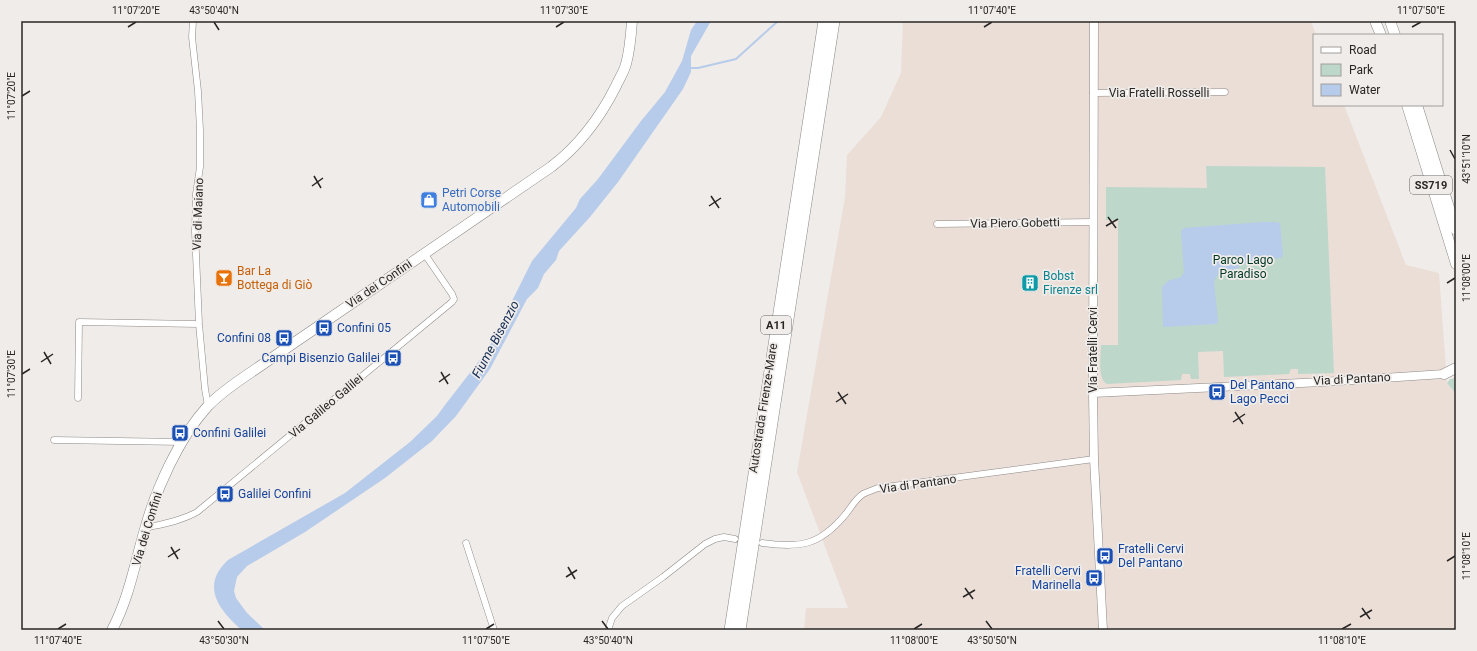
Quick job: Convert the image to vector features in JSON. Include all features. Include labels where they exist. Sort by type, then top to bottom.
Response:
[{"type":"highway","name":"Autostrada Firenze-Mare","points":[[730,630],[824,21]]},
{"type":"highway","name":"Autostrada Firenze-Mare","points":[[740,630],[834,21]]},
{"type":"main road","name":"Via dei Confini","points":[[629,21],[630,43]]},
{"type":"main road","name":"Via dei Confini","points":[[112,630],[126,599],[154,500],[183,442],[208,406],[250,373],[551,167],[572,149],[593,126],[604,109],[623,71],[630,43],[632,21]]},
{"type":"main road","points":[[1375,21],[1381,34]]},
{"type":"main road","points":[[1382,21],[1386,34]]},
{"type":"main road","points":[[1390,21],[1396,34]]},
{"type":"main road","points":[[1396,21],[1396,34]]},
{"type":"main road","name":"SS719","points":[[1407,106],[1456,264]]},
{"type":"main road","name":"SS719","points":[[1417,106],[1456,230]]},
{"type":"main road","points":[[1444,374],[1456,368]]},
{"type":"main road","points":[[1444,374],[1456,374]]},
{"type":"street","name":"Via di Maiano","points":[[193,21],[192,37],[198,91],[200,130],[200,167],[196,194],[195,231],[199,324],[208,406]]},
{"type":"street","name":"Via Fratelli Cervi","points":[[1094,21],[1093,393],[1094,460],[1103,630]]},
{"type":"street","name":"Via Fratelli Rosselli","points":[[1093,93],[1225,92]]},
{"type":"street","name":"Via Piero Gobetti","points":[[937,224],[1093,222]]},
{"type":"street","name":"Via Galileo Galilei","points":[[145,528],[168,523],[197,512],[452,302],[454,299],[452,294],[424,253]]},
{"type":"street","points":[[78,398],[79,322],[199,324]]},
{"type":"street","name":"Via di Pantano","points":[[1093,393],[1322,382],[1444,374]]},
{"type":"street","points":[[54,440],[183,442]]},
{"type":"street","name":"Via di Pantano","points":[[762,544],[796,546],[810,542],[835,527],[863,494],[878,488],[1094,460]]},
{"type":"street","points":[[608,630],[612,618],[622,606],[706,544],[715,539],[724,537],[735,539]]},
{"type":"street","points":[[466,543],[494,630]]},
{"type":"shaded area","points":[[903,21],[1311,21],[1316,34],[1313,34],[1313,106],[1344,106],[1406,265],[1439,273],[1447,383],[1456,395],[1456,630],[804,630],[806,608],[848,608],[797,472],[845,197],[847,155],[881,117],[901,73]]},
{"type":"green space","name":"Parco Lago Paradiso","points":[[1206,166],[1325,167],[1334,373],[1298,374],[1298,369],[1291,369],[1289,374],[1224,377],[1223,351],[1198,352],[1199,379],[1191,379],[1190,374],[1182,374],[1181,380],[1107,384],[1104,381],[1100,366],[1101,345],[1118,345],[1118,220],[1106,220],[1106,187],[1207,188]]},
{"type":"green space","points":[[1456,378],[1456,395],[1447,383],[1450,379]]},
{"type":"water","name":"Fiume Bisenzio","points":[[697,21],[711,21],[691,56],[691,72],[683,89],[618,182],[590,217],[559,251],[556,260],[544,274],[538,288],[527,299],[490,369],[456,416],[432,441],[385,478],[305,532],[247,566],[237,577],[234,591],[236,598],[247,613],[265,630],[242,630],[226,614],[216,597],[214,588],[215,579],[220,570],[228,560],[345,493],[410,442],[437,416],[494,339],[532,261],[576,208],[580,199],[598,179],[641,121],[665,92],[682,61],[691,30]]},
{"type":"water","points":[[1262,222],[1280,223],[1283,255],[1281,258],[1247,262],[1231,272],[1219,274],[1216,277],[1214,282],[1218,322],[1216,324],[1163,327],[1162,287],[1168,281],[1181,277],[1184,272],[1181,231],[1184,228]]},
{"type":"waterway","points":[[689,68],[698,68],[736,59],[778,21]]},
{"type":"place","name":"Petri Corse Automobili","points":[[429,200]]},
{"type":"place","name":"Bar La Bottega di Giò","points":[[224,278]]},
{"type":"place","name":"Bobst Firenze srl","points":[[1030,283]]},
{"type":"place","name":"Confini 05","points":[[324,328]]},
{"type":"place","name":"Confini 08","points":[[284,338]]},
{"type":"place","name":"Campi Bisenzio Galilei","points":[[393,358]]},
{"type":"place","name":"Del Pantano Lago Pecci","points":[[1217,392]]},
{"type":"place","name":"Confini Galilei","points":[[180,433]]},
{"type":"place","name":"Galilei Confini","points":[[225,494]]},
{"type":"place","name":"Fratelli Cervi Del Pantano","points":[[1105,556]]},
{"type":"place","name":"Fratelli Cervi Marinella","points":[[1094,578]]}]
